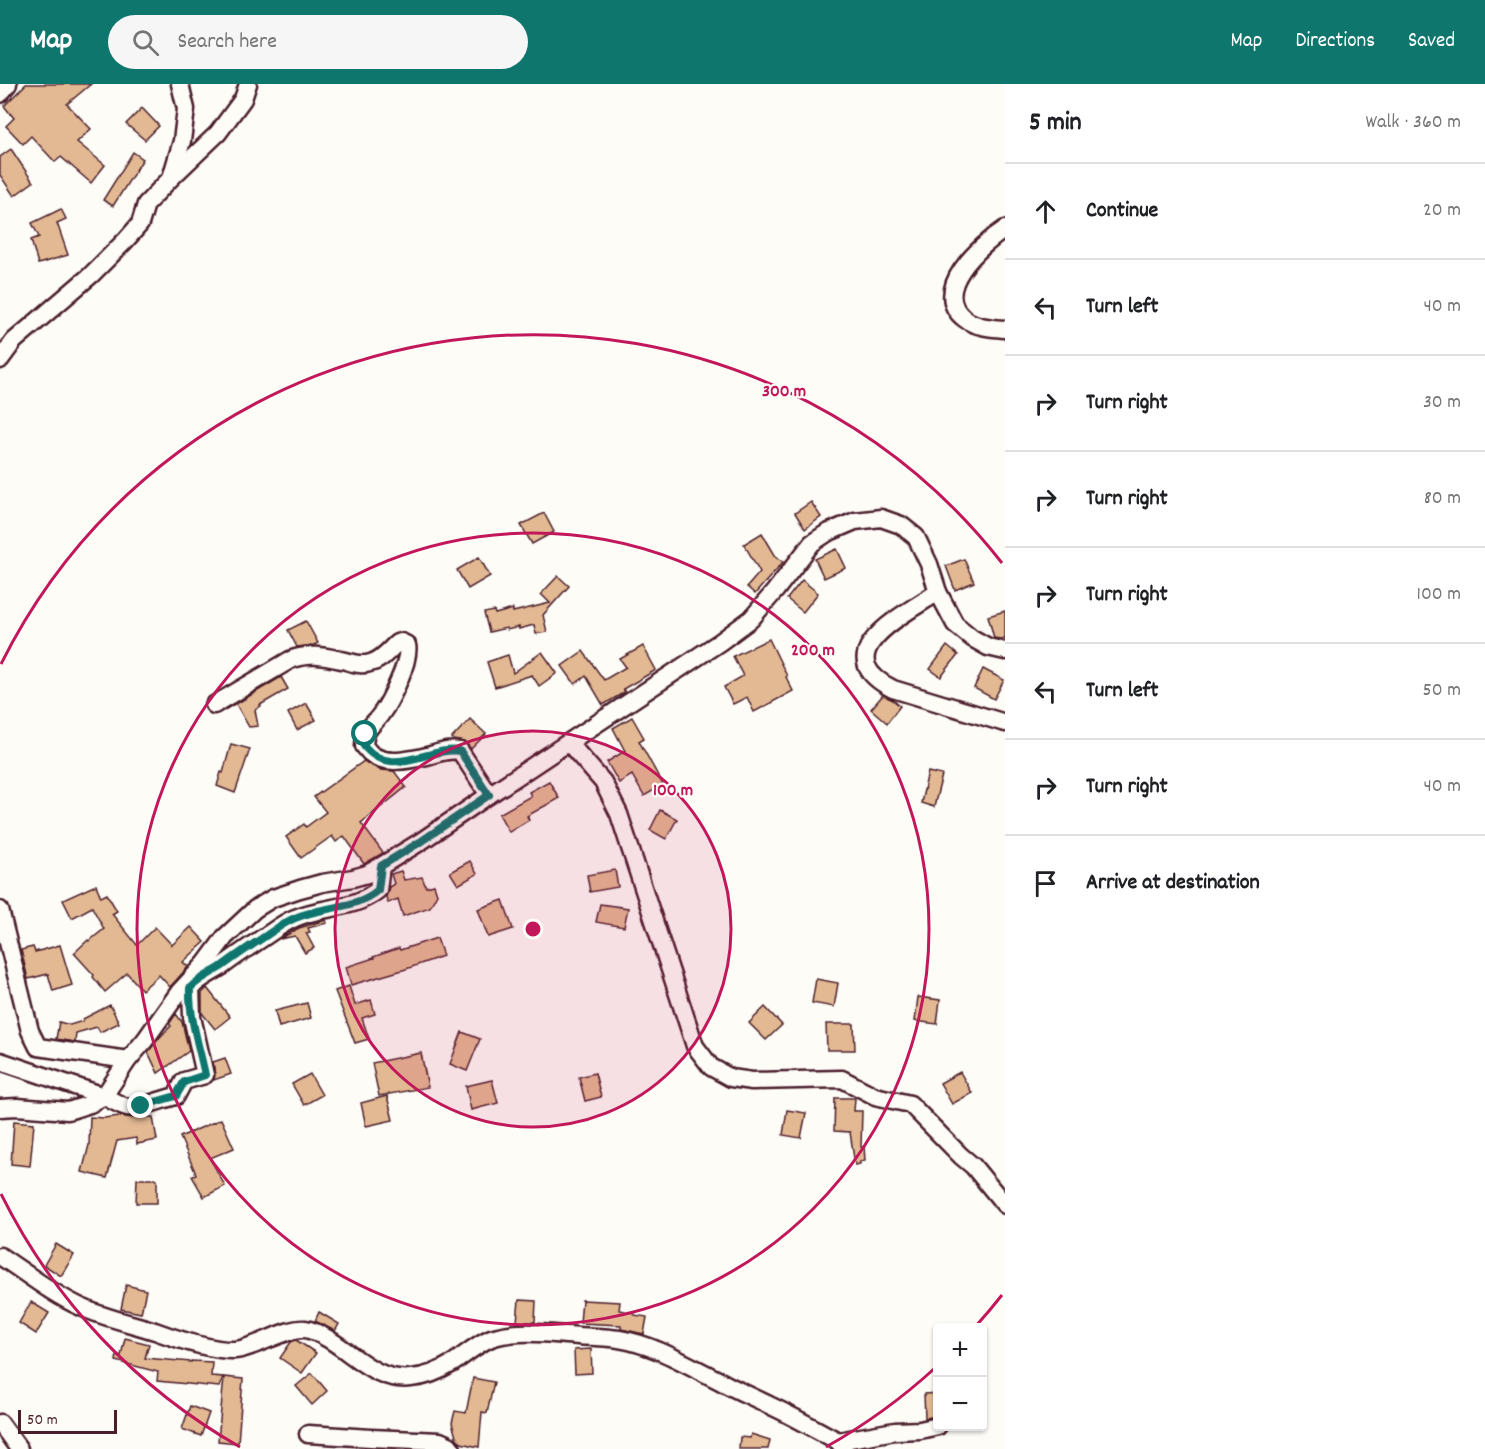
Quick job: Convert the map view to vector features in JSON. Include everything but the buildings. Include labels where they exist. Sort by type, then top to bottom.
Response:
[{"type":"street","points":[[0,94],[9,84]]},
{"type":"street","points":[[171,178],[182,141],[186,109],[180,84]]},
{"type":"street","points":[[0,360],[14,341],[91,274],[140,224],[146,204],[218,133],[243,99],[248,84]]},
{"type":"street","points":[[1005,229],[981,248],[962,269],[955,280],[951,296],[955,309],[966,320],[985,327],[1005,329]]},
{"type":"street","points":[[0,1108],[17,1107],[68,1112],[104,1096],[179,992],[205,964],[225,937],[255,909],[273,898],[300,889],[367,874],[420,842],[751,619],[776,591],[812,543],[827,533],[855,521],[881,518],[901,525],[916,537],[929,564],[938,592],[955,624],[988,647],[1005,651]]},
{"type":"street","points":[[938,592],[876,635],[868,648],[865,660],[870,673],[878,681],[893,689],[1005,723]]},
{"type":"street","points":[[214,705],[290,660],[301,656],[313,655],[370,664],[401,642],[407,645],[408,649],[403,669],[381,715],[365,734],[364,746],[370,754],[382,760],[418,759],[444,751],[460,751],[489,795]]},
{"type":"street","points":[[569,743],[603,782],[619,814],[694,1046],[711,1067],[730,1078],[752,1081],[842,1079],[875,1096],[910,1104],[961,1156],[974,1166],[1005,1205]]},
{"type":"street","points":[[0,1061],[104,1096],[129,1107],[176,1096],[184,1082],[205,1075],[192,1017],[190,988],[199,979],[216,970],[282,924],[296,917],[342,907],[371,896],[378,890],[381,866]]},
{"type":"street","points":[[0,910],[30,1031],[38,1047],[128,1060]]},
{"type":"street","points":[[0,1256],[74,1303],[127,1324],[215,1348],[235,1350],[305,1329],[322,1335],[373,1370],[391,1378],[409,1378],[429,1375],[493,1337],[520,1333],[617,1338],[637,1342],[661,1351],[770,1405],[841,1445],[896,1431],[933,1427]]},
{"type":"street","points":[[0,1423],[19,1449]]},
{"type":"street","points":[[308,1434],[440,1441],[452,1449]]},
{"type":"route","points":[[141,1106],[176,1096],[184,1082],[205,1075],[190,999],[190,988],[199,979],[296,917],[342,907],[371,896],[378,890],[381,866],[489,795],[460,751],[444,751],[418,759],[382,760],[370,754],[364,746],[365,734]]}]
